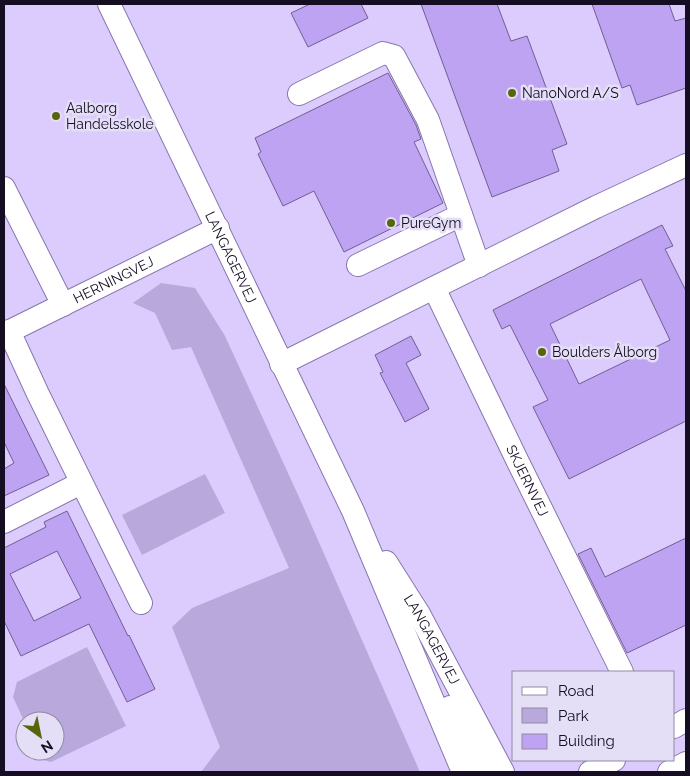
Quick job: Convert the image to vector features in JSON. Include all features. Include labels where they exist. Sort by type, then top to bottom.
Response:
[{"type":"street","name":"LANGAGERVEJ","points":[[109,4],[353,511],[462,772]]},
{"type":"street","points":[[299,94],[383,53],[394,56],[428,120],[479,266]]},
{"type":"street","points":[[281,364],[686,165]]},
{"type":"street","points":[[4,188],[63,305]]},
{"type":"street","points":[[358,265],[461,215]]},
{"type":"street","name":"HERNINGVEJ","points":[[141,603],[6,333],[218,228]]},
{"type":"street","name":"SKJERNVEJ","points":[[434,288],[622,671]]},
{"type":"street","points":[[4,522],[81,483]]},
{"type":"street","name":"LANGAGERVEJ","points":[[353,511],[419,614],[503,772]]},
{"type":"street","name":"LANGAGERVEJ","points":[[412,651],[442,691],[483,772]]},
{"type":"street","points":[[675,726],[686,720]]},
{"type":"street","points":[[590,772],[612,761]]},
{"type":"street","points":[[669,772],[686,763]]},
{"type":"green space","points":[[161,283],[195,288],[225,336],[299,497],[420,772],[201,772],[220,747],[172,627],[192,608],[289,568],[191,347],[172,350],[155,313],[133,303]]},
{"type":"green space","points":[[205,474],[225,513],[142,555],[122,515]]},
{"type":"green space","points":[[87,647],[126,726],[65,755],[65,711],[19,711],[13,697],[17,682]]},
{"type":"building","points":[[310,4],[361,4],[368,18],[308,47],[291,13]]},
{"type":"building","points":[[421,4],[497,4],[511,41],[527,36],[567,144],[552,150],[559,171],[492,197]]},
{"type":"building","points":[[592,4],[669,4],[675,21],[686,18],[686,88],[637,105],[630,85],[622,88]]},
{"type":"building","points":[[388,73],[416,125],[421,139],[414,142],[443,203],[344,252],[314,191],[283,206],[258,154],[261,152],[255,138]]},
{"type":"building","points":[[662,225],[673,246],[665,249],[686,291],[686,421],[569,479],[533,407],[548,400],[510,325],[502,329],[493,310]],"holes":[[[641,279],[670,340],[579,384],[550,324]]]},
{"type":"building","points":[[411,336],[421,355],[406,363],[429,409],[405,422],[380,373],[383,372],[375,355]]},
{"type":"building","points":[[4,384],[49,475],[4,496],[4,469],[14,463],[4,442]]},
{"type":"building","points":[[67,511],[155,689],[127,702],[89,624],[21,656],[4,621],[4,548],[46,527],[44,522]],"holes":[[[57,551],[81,598],[34,621],[10,574]]]},
{"type":"building","points":[[686,538],[686,625],[627,653],[578,554],[591,548],[605,577]]},
{"type":"place","name":"NanoNord A/S","points":[[512,93]]},
{"type":"place","name":"Aalborg Handelsskole","points":[[56,116]]},
{"type":"place","name":"PureGym","points":[[391,223]]},
{"type":"place","name":"Boulders Ålborg","points":[[542,352]]}]
